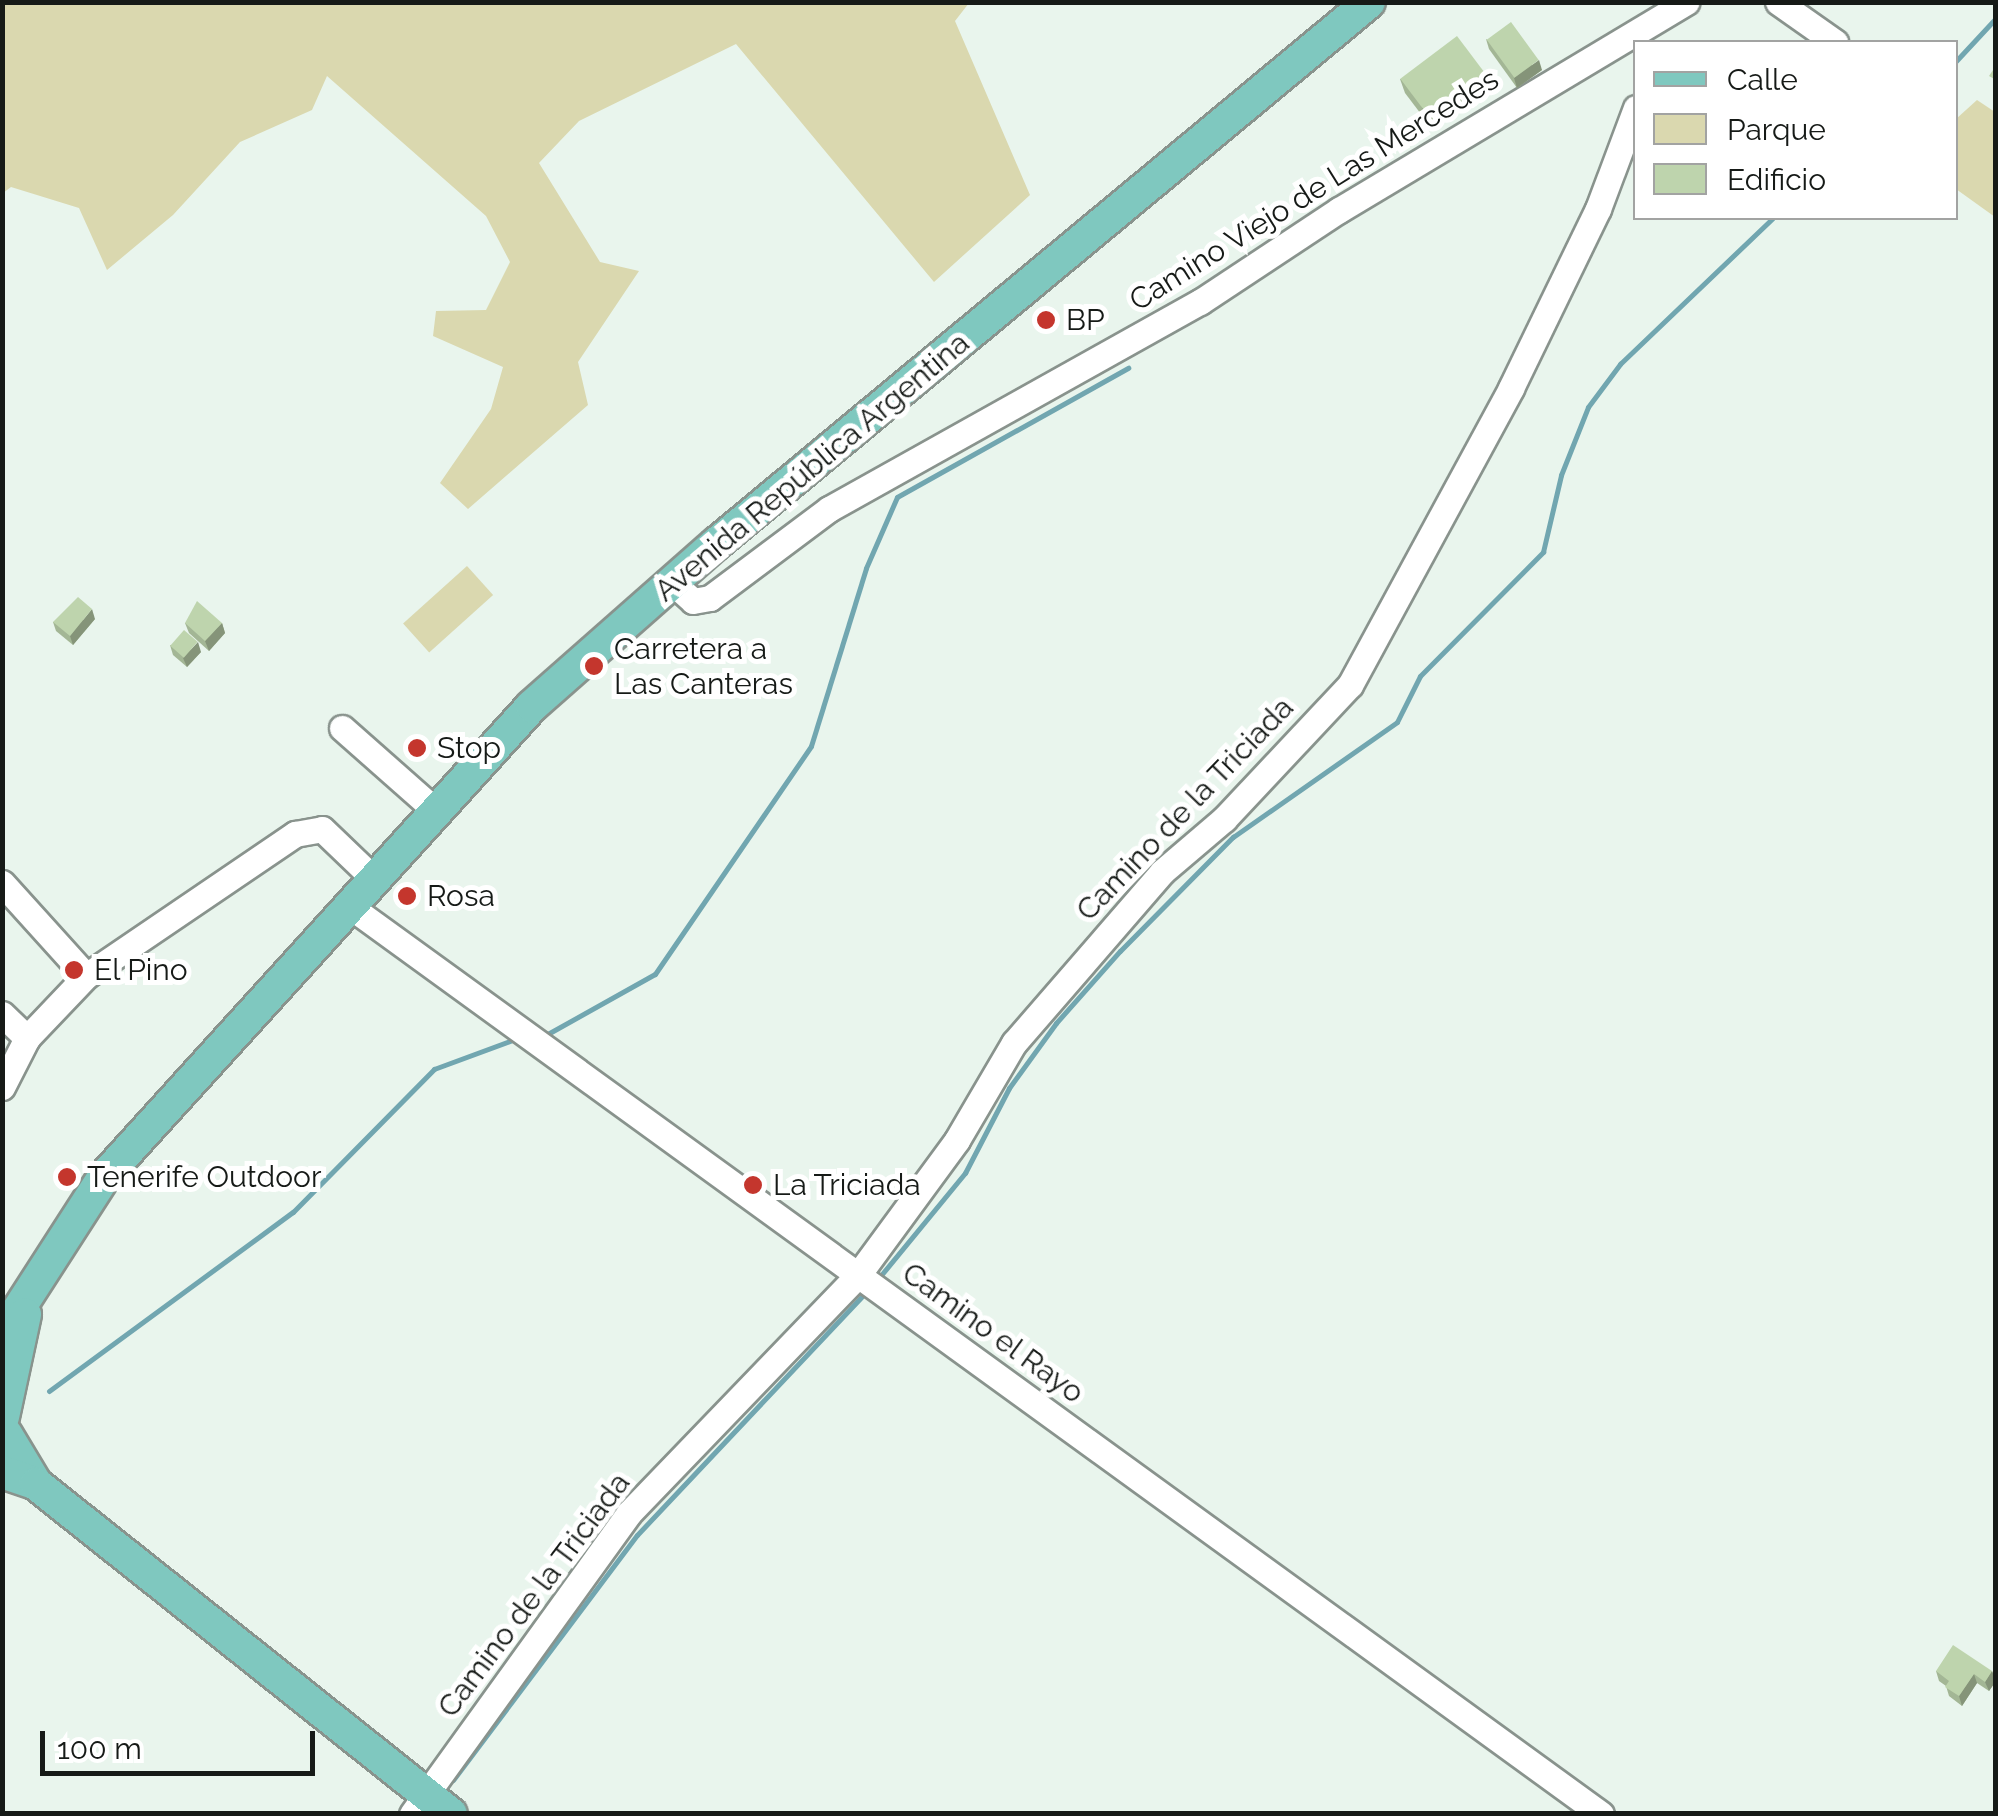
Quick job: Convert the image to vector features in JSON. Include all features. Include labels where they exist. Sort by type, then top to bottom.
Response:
[{"type":"main road","name":"Avenida República Argentina","points":[[2,1334],[104,1177],[372,877],[532,706],[672,582],[1369,2]]},
{"type":"main road","name":"Avenida República Argentina","points":[[4,1429],[29,1296]]},
{"type":"main road","points":[[4,1429],[36,1484]]},
{"type":"main road","points":[[2,1472],[36,1484],[429,1808]]},
{"type":"street","name":"Camino Viejo de Las Mercedes","points":[[1649,34],[1686,2]]},
{"type":"street","points":[[1778,2],[1831,40]]},
{"type":"street","name":"Camino Viejo de Las Mercedes","points":[[672,582],[693,601],[710,598],[829,509],[1200,302],[1339,210],[1633,43]]},
{"type":"street","name":"Camino de la Triciada","points":[[429,1808],[629,1514],[858,1275],[957,1140],[1014,1043],[1162,872],[1224,819],[1350,685],[1511,388],[1598,209],[1633,116]]},
{"type":"street","points":[[342,728],[435,810]]},
{"type":"street","points":[[2,1087],[26,1038],[86,976],[309,829],[332,836],[372,877]]},
{"type":"street","points":[[2,884],[86,976]]},
{"type":"street","name":"Camino el Rayo","points":[[348,905],[1600,1814]]},
{"type":"street","points":[[2,1014],[26,1038]]},
{"type":"green space","points":[[3,3],[969,3],[955,21],[1030,195],[934,282],[736,44],[579,121],[539,163],[600,262],[639,271],[578,362],[588,405],[468,509],[440,483],[491,409],[503,367],[433,336],[436,311],[486,310],[510,262],[486,216],[327,76],[312,110],[240,142],[173,215],[107,270],[79,208],[11,187],[3,193]]},
{"type":"green space","points":[[1977,100],[1995,112],[1995,217],[1958,190],[1958,117]]},
{"type":"green space","points":[[467,566],[493,595],[429,653],[403,624]]},
{"type":"building","points":[[1511,22],[1539,60],[1514,78],[1487,40]]},
{"type":"building","points":[[1457,36],[1485,73],[1428,115],[1400,79]]},
{"type":"building","points":[[78,597],[92,609],[70,636],[53,622]]},
{"type":"building","points":[[197,601],[222,623],[205,641],[185,623]]},
{"type":"building","points":[[184,630],[198,642],[184,658],[170,646]]},
{"type":"building","points":[[1953,1645],[1992,1671],[1985,1682],[1974,1674],[1959,1696],[1945,1687],[1949,1681],[1936,1671]]},
{"type":"waterway","points":[[1958,59],[1996,18]]},
{"type":"waterway","points":[[882,1274],[965,1173],[1009,1088],[1056,1023],[1120,951],[1233,837],[1397,722],[1420,676],[1543,552],[1561,475],[1588,407],[1620,364],[1771,220]]},
{"type":"waterway","points":[[544,1036],[655,974],[811,746],[866,568],[897,497],[1128,368]]},
{"type":"waterway","points":[[49,1391],[293,1212],[434,1069],[515,1039]]},
{"type":"waterway","points":[[453,1780],[637,1535],[866,1292]]},
{"type":"place","name":"BP","points":[[1046,320]]},
{"type":"place","name":"Carretera a Las Canteras","points":[[594,666]]},
{"type":"place","name":"Stop","points":[[417,748]]},
{"type":"place","name":"Rosa","points":[[407,896]]},
{"type":"place","name":"El Pino","points":[[74,970]]},
{"type":"place","name":"Tenerife Outdoor","points":[[67,1177]]},
{"type":"place","name":"La Triciada","points":[[753,1185]]}]
